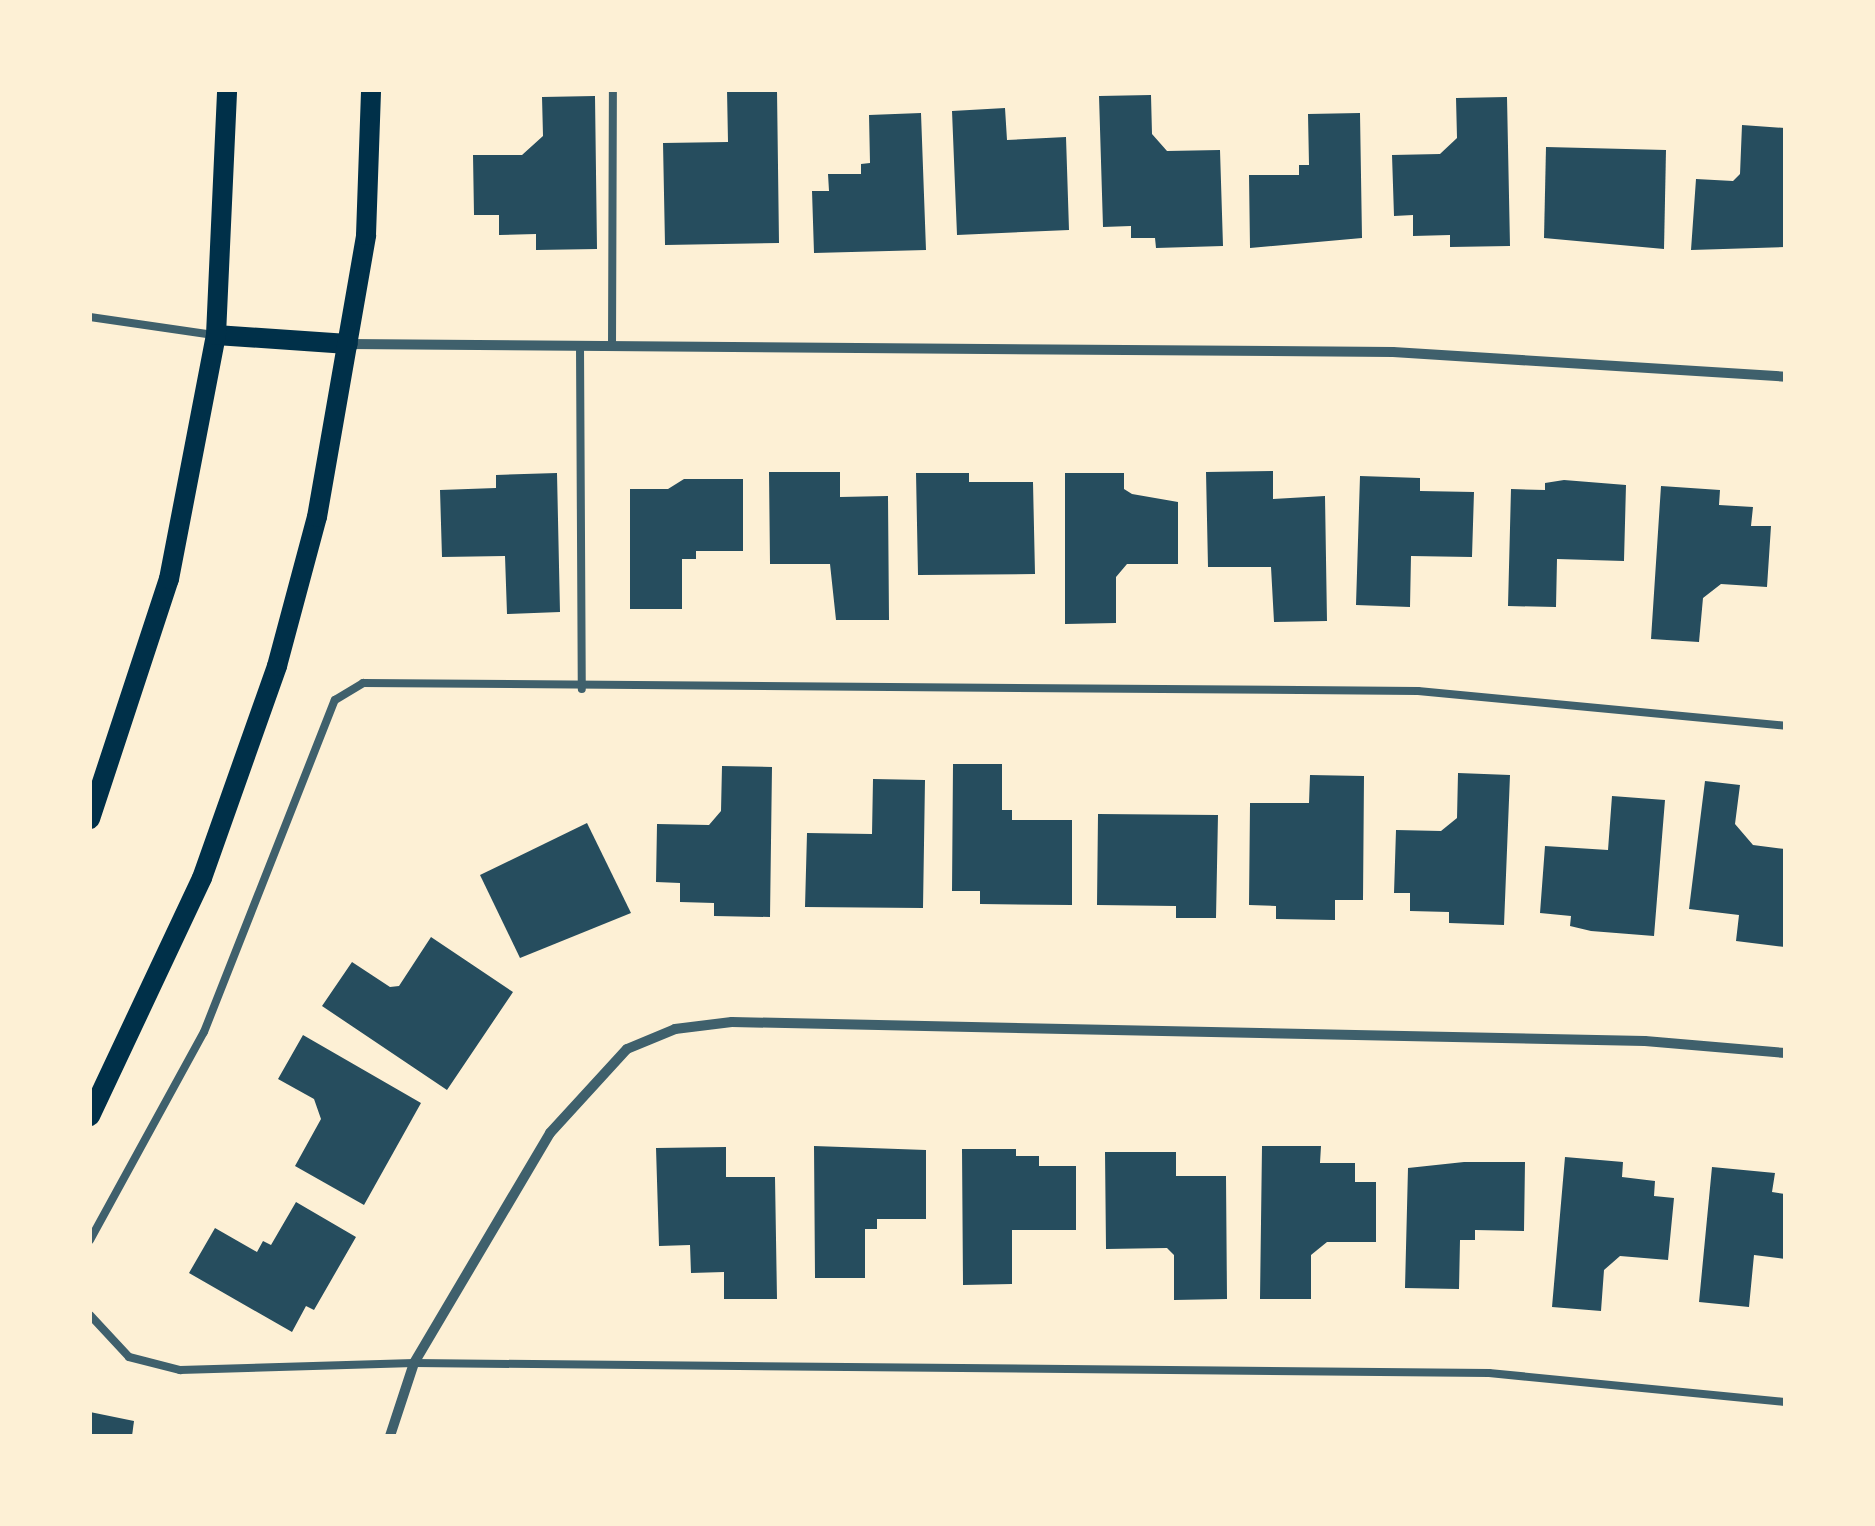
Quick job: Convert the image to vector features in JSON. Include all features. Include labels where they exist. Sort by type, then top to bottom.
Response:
[{"type":"main road","points":[[90,819],[169,579],[216,335],[228,90]]},
{"type":"main road","points":[[90,1116],[202,878],[277,666],[317,516],[366,235],[371,90]]},
{"type":"main road","points":[[216,335],[348,344]]},
{"type":"street","points":[[348,344],[1393,352],[1785,377]]},
{"type":"street","points":[[390,1436],[414,1362],[550,1132],[627,1049],[675,1029],[752,1022],[1645,1041],[1785,1053]]},
{"type":"lane","points":[[612,347],[613,90]]},
{"type":"lane","points":[[90,317],[216,335]]},
{"type":"lane","points":[[580,346],[582,689]]},
{"type":"lane","points":[[90,1240],[204,1032],[335,700],[363,684],[582,689],[1418,691],[1785,726]]},
{"type":"lane","points":[[90,1314],[129,1357],[180,1370],[414,1362],[1489,1373],[1785,1402]]},
{"type":"building","points":[[727,90],[777,90],[779,243],[665,245],[663,143],[728,142]]},
{"type":"building","points":[[1151,95],[1152,134],[1167,151],[1220,150],[1223,246],[1156,248],[1155,238],[1131,238],[1131,226],[1103,227],[1099,96]]},
{"type":"building","points":[[595,96],[597,249],[536,250],[536,234],[499,235],[499,215],[474,215],[473,155],[522,155],[543,136],[542,97]]},
{"type":"building","points":[[1507,97],[1510,246],[1450,247],[1450,235],[1413,236],[1413,215],[1394,216],[1392,155],[1440,154],[1457,138],[1456,98]]},
{"type":"building","points":[[1005,108],[1007,140],[1066,137],[1069,230],[957,235],[952,111]]},
{"type":"building","points":[[921,113],[926,250],[814,253],[812,191],[829,191],[828,174],[861,174],[861,164],[870,163],[869,115]]},
{"type":"building","points":[[1360,113],[1362,238],[1250,248],[1249,175],[1299,175],[1299,165],[1309,165],[1308,114]]},
{"type":"building","points":[[1742,125],[1785,128],[1785,247],[1691,250],[1696,179],[1733,181],[1740,174]]},
{"type":"building","points":[[1546,147],[1666,150],[1664,249],[1544,238]]},
{"type":"building","points":[[1273,471],[1273,499],[1325,496],[1327,621],[1274,622],[1271,567],[1208,567],[1206,472]]},
{"type":"building","points":[[769,472],[840,472],[840,497],[888,496],[889,620],[836,620],[830,564],[770,564]]},
{"type":"building","points":[[557,473],[560,612],[507,614],[505,556],[442,557],[440,490],[496,488],[496,475]]},
{"type":"building","points":[[916,473],[969,473],[969,482],[1033,482],[1035,574],[918,575]]},
{"type":"building","points":[[1065,473],[1124,473],[1124,489],[1132,494],[1178,502],[1178,564],[1127,564],[1116,577],[1116,623],[1065,624]]},
{"type":"building","points":[[1360,476],[1420,478],[1420,491],[1474,492],[1472,557],[1411,556],[1410,607],[1356,605]]},
{"type":"building","points":[[684,479],[743,479],[743,551],[696,551],[696,559],[682,559],[682,609],[630,609],[630,489],[668,489]]},
{"type":"building","points":[[1564,480],[1626,485],[1624,561],[1557,559],[1556,607],[1508,606],[1511,489],[1545,490],[1545,483]]},
{"type":"building","points":[[1661,486],[1720,490],[1719,505],[1753,507],[1751,526],[1771,526],[1767,587],[1721,584],[1703,598],[1699,642],[1651,639]]},
{"type":"building","points":[[953,764],[1002,764],[1002,810],[1012,810],[1012,820],[1072,820],[1072,905],[980,904],[980,891],[952,891]]},
{"type":"building","points":[[722,766],[772,767],[770,917],[714,916],[714,903],[680,902],[680,883],[656,882],[657,824],[709,825],[721,811]]},
{"type":"building","points":[[1458,773],[1510,775],[1504,925],[1449,923],[1449,912],[1410,911],[1410,893],[1394,893],[1396,830],[1441,831],[1457,818]]},
{"type":"building","points":[[1310,775],[1364,776],[1363,900],[1335,900],[1335,920],[1276,919],[1276,906],[1249,905],[1250,803],[1309,803]]},
{"type":"building","points":[[873,779],[925,780],[923,908],[805,907],[807,833],[872,834]]},
{"type":"building","points":[[1705,781],[1740,785],[1735,824],[1753,845],[1785,849],[1785,947],[1736,941],[1739,915],[1689,909]]},
{"type":"building","points":[[1612,796],[1665,800],[1654,936],[1591,931],[1570,926],[1571,916],[1540,913],[1545,846],[1608,850]]},
{"type":"building","points":[[1098,814],[1218,815],[1216,918],[1176,918],[1176,906],[1097,905]]},
{"type":"building","points":[[587,823],[631,913],[520,958],[480,875]]},
{"type":"building","points":[[431,937],[513,992],[447,1090],[322,1006],[352,962],[390,987],[399,986]]},
{"type":"building","points":[[303,1035],[421,1103],[364,1205],[295,1166],[321,1119],[314,1099],[278,1079]]},
{"type":"building","points":[[814,1146],[926,1150],[926,1219],[877,1219],[877,1229],[865,1229],[865,1278],[815,1278]]},
{"type":"building","points":[[1262,1146],[1321,1146],[1320,1163],[1355,1163],[1355,1182],[1376,1182],[1376,1242],[1327,1242],[1311,1255],[1311,1299],[1260,1299]]},
{"type":"building","points":[[726,1147],[726,1177],[775,1177],[777,1299],[724,1299],[724,1272],[691,1273],[690,1245],[659,1246],[656,1148]]},
{"type":"building","points":[[962,1149],[1016,1149],[1016,1156],[1039,1156],[1039,1166],[1076,1166],[1076,1230],[1012,1230],[1012,1284],[963,1285]]},
{"type":"building","points":[[1105,1152],[1176,1152],[1176,1176],[1226,1176],[1227,1299],[1174,1300],[1174,1255],[1167,1248],[1106,1249]]},
{"type":"building","points":[[1565,1157],[1623,1162],[1622,1177],[1655,1181],[1654,1196],[1674,1198],[1668,1260],[1620,1256],[1604,1270],[1601,1311],[1552,1307]]},
{"type":"building","points":[[1464,1162],[1525,1162],[1524,1231],[1475,1230],[1475,1240],[1460,1240],[1459,1289],[1405,1288],[1408,1168]]},
{"type":"building","points":[[1712,1167],[1775,1173],[1772,1192],[1785,1194],[1785,1259],[1754,1255],[1749,1307],[1699,1302]]},
{"type":"building","points":[[296,1202],[356,1237],[314,1310],[306,1306],[292,1332],[189,1273],[215,1228],[257,1252],[263,1241],[271,1245]]},
{"type":"building","points":[[90,1412],[134,1421],[132,1436],[90,1436]]}]
